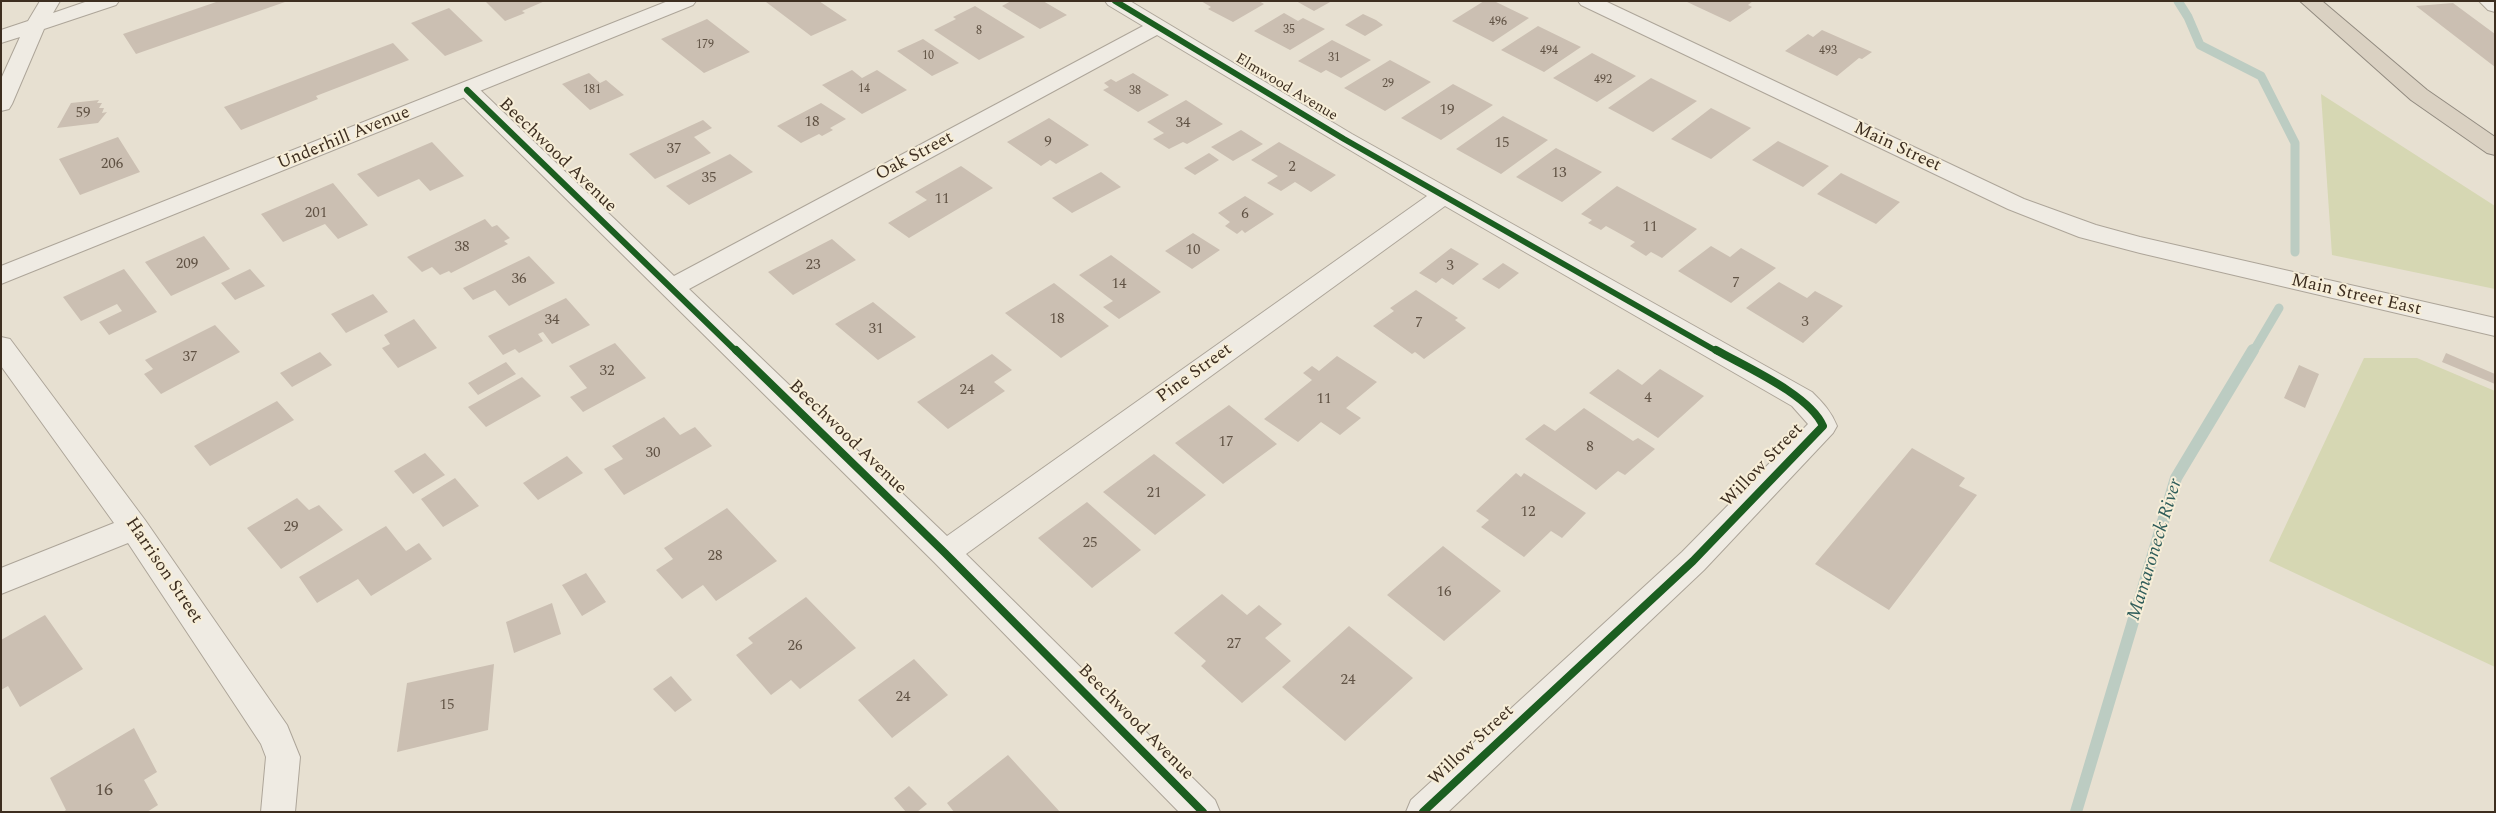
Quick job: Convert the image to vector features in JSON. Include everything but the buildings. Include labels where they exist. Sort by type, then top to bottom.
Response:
[{"type":"highway","points":[[2310,1],[2419,95],[2495,148]]},
{"type":"street","points":[[1,104],[36,25],[50,1]]},
{"type":"street","points":[[1,37],[109,1]]},
{"type":"street","name":"Underhill Avenue","points":[[1,276],[686,1]]},
{"type":"street","name":"Elmwood Avenue","points":[[1115,1],[1344,139],[1445,194]]},
{"type":"street","name":"Main Street","points":[[1588,1],[2016,204],[2088,232],[2218,264]]},
{"type":"street","points":[[2489,1],[2495,6]]},
{"type":"street","name":"Oak Street","points":[[671,288],[1159,26]]},
{"type":"street","name":"Beechwood Avenue","points":[[467,90],[945,553],[1203,812]]},
{"type":"street","name":"Pine Street","points":[[945,553],[1445,194]]},
{"type":"street","name":"Willow Street","points":[[1423,812],[1693,561],[1822,426],[1820,416],[1802,399],[1445,194]]},
{"type":"street","name":"Main Street East","points":[[2218,264],[2495,327]]},
{"type":"street","name":"Harrison Street","points":[[1,346],[134,528],[275,736],[283,758],[278,812]]},
{"type":"street","points":[[1,581],[134,528]]},
{"type":"green space","points":[[2321,94],[2495,206],[2495,289],[2332,255]]},
{"type":"green space","points":[[2364,358],[2417,358],[2495,391],[2495,667],[2269,561]]},
{"type":"waterway","name":"Mamaroneck River","points":[[2178,1],[2188,17],[2200,45],[2261,76],[2295,143],[2295,252]]},
{"type":"waterway","name":"Mamaroneck River","points":[[2253,352],[2279,308]]},
{"type":"waterway","name":"Mamaroneck River","points":[[2076,812],[2176,478],[2253,350]]},
{"type":"cycle path","points":[[1115,1],[1344,139],[1802,399],[1819,416],[1823,426],[1693,561],[1423,812]]},
{"type":"cycle path","points":[[467,90],[945,553],[1203,812]]}]
